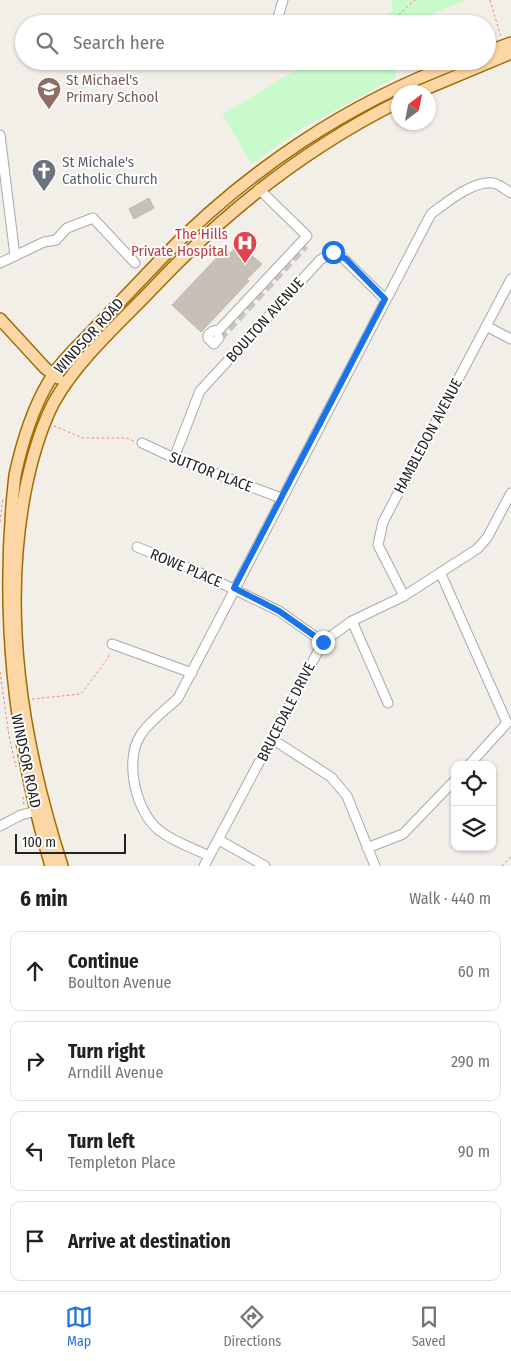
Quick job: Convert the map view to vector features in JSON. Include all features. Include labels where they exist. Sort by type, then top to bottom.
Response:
[{"type":"main road","points":[[496,59],[511,53]]},
{"type":"main road","name":"WINDSOR ROAD","points":[[51,866],[36,811],[5,658],[2,591],[10,500],[32,415],[54,374],[76,348],[171,248],[223,201],[301,142],[369,103],[436,70]]},
{"type":"main road","points":[[435,85],[470,70]]},
{"type":"main road","name":"WINDSOR ROAD","points":[[62,866],[21,701],[12,606],[14,547],[32,461],[45,422],[65,384],[97,347],[189,252],[259,189],[337,136],[391,106]]},
{"type":"main road","points":[[223,201],[252,189],[259,189],[268,175],[297,151],[301,142]]},
{"type":"main road","points":[[0,319],[65,384]]},
{"type":"street","points":[[279,15],[283,0]]},
{"type":"street","points":[[0,135],[15,256]]},
{"type":"street","points":[[209,856],[160,831],[145,814],[132,770],[132,755],[140,736],[150,723],[178,698],[192,673],[234,588],[431,214],[458,194],[478,186],[493,183],[511,193]]},
{"type":"street","points":[[219,338],[214,344],[208,338],[210,332],[219,330],[307,236],[289,221],[259,189]]},
{"type":"street","points":[[0,263],[44,242],[56,240],[67,228],[93,218],[135,263]]},
{"type":"street","points":[[289,221],[290,225],[300,236]]},
{"type":"street","name":"BOULTON AVENUE","points":[[174,458],[200,391],[320,260],[333,252],[340,254],[385,299]]},
{"type":"street","name":"HAMBLEDON AVENUE","points":[[404,596],[378,545],[383,522],[511,280]]},
{"type":"street","points":[[486,326],[511,338]]},
{"type":"street","name":"SUTTOR PLACE","points":[[142,443],[174,458],[281,498]]},
{"type":"street","name":"BRUCEDALE DRIVE","points":[[204,866],[323,642],[352,622],[404,596],[441,574],[477,549],[487,538],[509,504],[511,494]]},
{"type":"street","name":"ROWE PLACE","points":[[137,547],[234,588],[279,611],[323,642]]},
{"type":"street","points":[[441,574],[507,723],[473,761]]},
{"type":"street","points":[[352,622],[388,703]]},
{"type":"street","points":[[112,644],[192,673]]},
{"type":"street","points":[[272,739],[331,777],[347,796],[375,866]]},
{"type":"street","points":[[367,848],[404,834],[451,784]]},
{"type":"street","points":[[0,826],[21,815],[36,811],[43,818],[50,842],[57,850]]},
{"type":"street","points":[[219,840],[264,866]]},
{"type":"path","points":[[398,15],[415,0]]},
{"type":"path","points":[[490,0],[496,15]]},
{"type":"path","points":[[496,15],[506,41]]},
{"type":"path","points":[[45,422],[83,438],[126,438],[142,443]]},
{"type":"path","points":[[28,700],[82,694],[108,658],[112,644]]},
{"type":"path","points":[[0,672],[9,736],[18,773]]},
{"type":"path","points":[[23,791],[24,804]]},
{"type":"path","points":[[502,866],[511,856]]},
{"type":"green space","points":[[392,0],[468,0],[427,15],[386,15],[393,11]]},
{"type":"green space","points":[[295,70],[396,70],[396,77],[299,130],[252,164],[222,115]]},
{"type":"building","points":[[149,198],[154,208],[134,219],[129,209]]},
{"type":"building","points":[[239,245],[262,264],[247,279],[249,281],[201,332],[172,305],[224,250],[229,254]]},
{"type":"tunnel","points":[[219,338],[305,245]]},
{"type":"place","name":"St Michael's Primary School","points":[[49,110]]},
{"type":"place","name":"St Michale's Catholic Church","points":[[44,192]]},
{"type":"place","name":"The Hills Private Hospital","points":[[245,264]]},
{"type":"route","points":[[323,642],[279,611],[234,588],[385,299],[346,259],[340,254],[333,252]]}]
